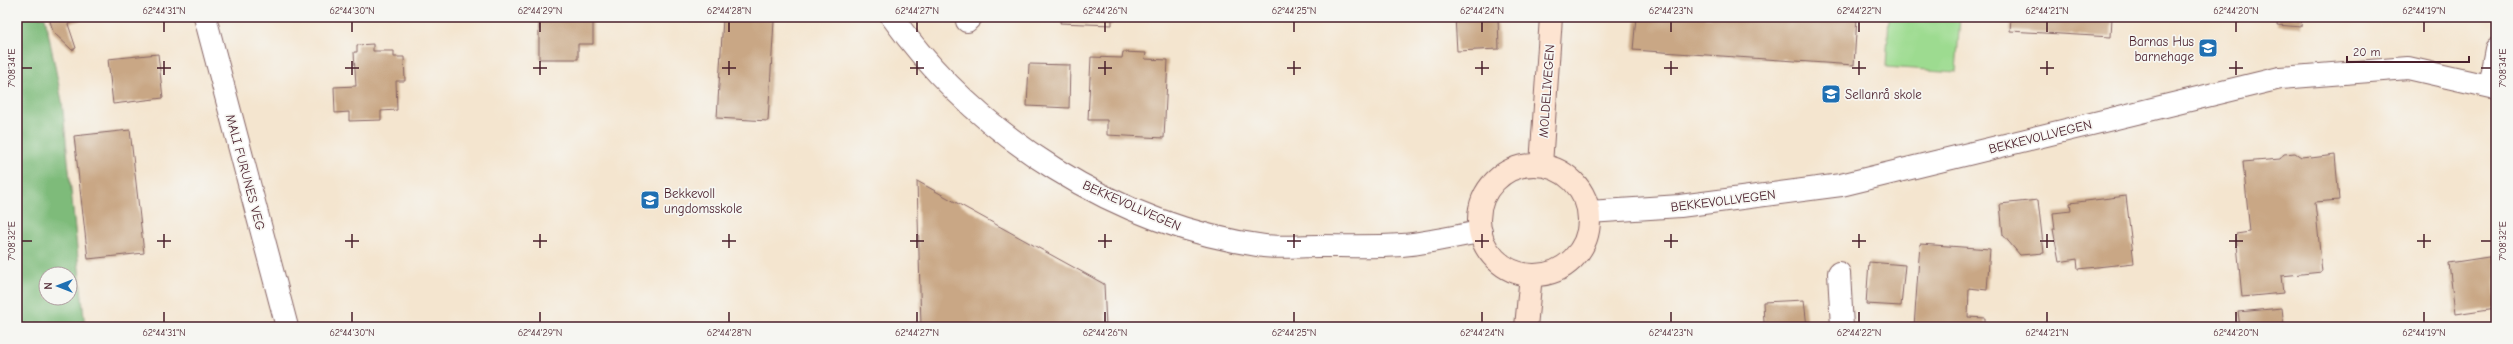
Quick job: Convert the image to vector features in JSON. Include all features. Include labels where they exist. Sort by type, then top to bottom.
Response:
[{"type":"main road","name":"MOLDELIVEGEN","points":[[1540,165],[1551,17]]},
{"type":"main road","points":[[1540,165],[1564,173],[1581,190],[1589,212],[1587,236],[1575,258],[1556,271],[1531,275],[1514,271],[1498,262],[1487,248],[1481,232],[1480,211],[1487,191],[1501,176],[1520,166],[1540,165]]},
{"type":"main road","points":[[1526,327],[1531,275]]},
{"type":"street","name":"MALI FURUNES VEG","points":[[205,17],[287,327]]},
{"type":"street","name":"BEKKEVOLLVEGEN","points":[[892,17],[934,70],[973,108],[1035,157],[1103,196],[1179,228],[1265,246],[1402,245],[1481,232]]},
{"type":"street","name":"BEKKEVOLLVEGEN","points":[[1589,212],[1680,206],[1841,185],[2280,78],[2408,68],[2493,87],[2496,49]]},
{"type":"street","points":[[1839,273],[1842,327]]},
{"type":"green space","points":[[17,17],[45,17],[62,101],[85,327],[17,327]]},
{"type":"green space","points":[[1889,17],[1960,17],[1956,72],[1886,67]]},
{"type":"building","points":[[49,17],[91,17],[68,24],[76,48],[72,50],[53,32]]},
{"type":"building","points":[[539,17],[593,17],[593,44],[578,44],[578,59],[539,59]]},
{"type":"building","points":[[770,17],[770,21],[774,21],[768,121],[717,118],[723,18]]},
{"type":"building","points":[[1061,17],[1112,17],[1112,25],[1060,23]]},
{"type":"building","points":[[1455,17],[1498,17],[1499,49],[1457,51]]},
{"type":"building","points":[[1636,17],[1857,17],[1854,65],[1633,50]]},
{"type":"building","points":[[2011,17],[2112,17],[2111,37],[2010,31]]},
{"type":"building","points":[[2278,17],[2302,17],[2301,27],[2277,25]]},
{"type":"building","points":[[373,44],[373,51],[394,51],[394,57],[404,57],[405,81],[396,81],[397,110],[381,111],[381,120],[349,121],[349,112],[335,113],[334,87],[356,86],[354,52],[357,52],[357,45]]},
{"type":"building","points":[[1123,52],[1146,53],[1145,59],[1168,60],[1164,138],[1107,135],[1107,120],[1088,120],[1091,57],[1122,58]]},
{"type":"building","points":[[158,54],[163,98],[113,104],[108,59]]},
{"type":"building","points":[[1029,64],[1070,65],[1069,108],[1027,106]]},
{"type":"building","points":[[130,130],[144,253],[88,259],[74,136]]},
{"type":"building","points":[[2295,153],[2301,157],[2310,156],[2311,158],[2335,155],[2339,200],[2315,202],[2322,272],[2281,276],[2283,293],[2242,297],[2236,234],[2250,232],[2243,162],[2280,159],[2284,154]]},
{"type":"building","points":[[917,181],[1104,284],[1106,327],[921,327]]},
{"type":"building","points":[[2126,196],[2134,263],[2078,269],[2077,259],[2059,262],[2053,229],[2055,229],[2053,213],[2071,211],[2070,203]]},
{"type":"building","points":[[2038,200],[2044,253],[2020,255],[2003,235],[2000,204]]},
{"type":"building","points":[[1920,244],[1990,249],[1987,290],[1969,288],[1968,317],[1985,318],[1985,327],[1914,327]]},
{"type":"building","points":[[2495,256],[2496,308],[2455,314],[2449,263]]},
{"type":"building","points":[[1869,262],[1905,265],[1901,306],[1866,304]]},
{"type":"building","points":[[1804,300],[1807,327],[1767,327],[1767,323],[1764,323],[1763,302]]},
{"type":"building","points":[[2282,308],[2284,327],[2240,327],[2238,312]]},
{"type":"building","points":[[165,325],[165,327],[140,327],[140,326]]},
{"type":"place","name":"Barnas Hus barnehage","points":[[2208,48]]},
{"type":"place","name":"Sellanrå skole","points":[[1831,94]]},
{"type":"place","name":"Bekkevoll ungdomsskole","points":[[650,200]]}]
